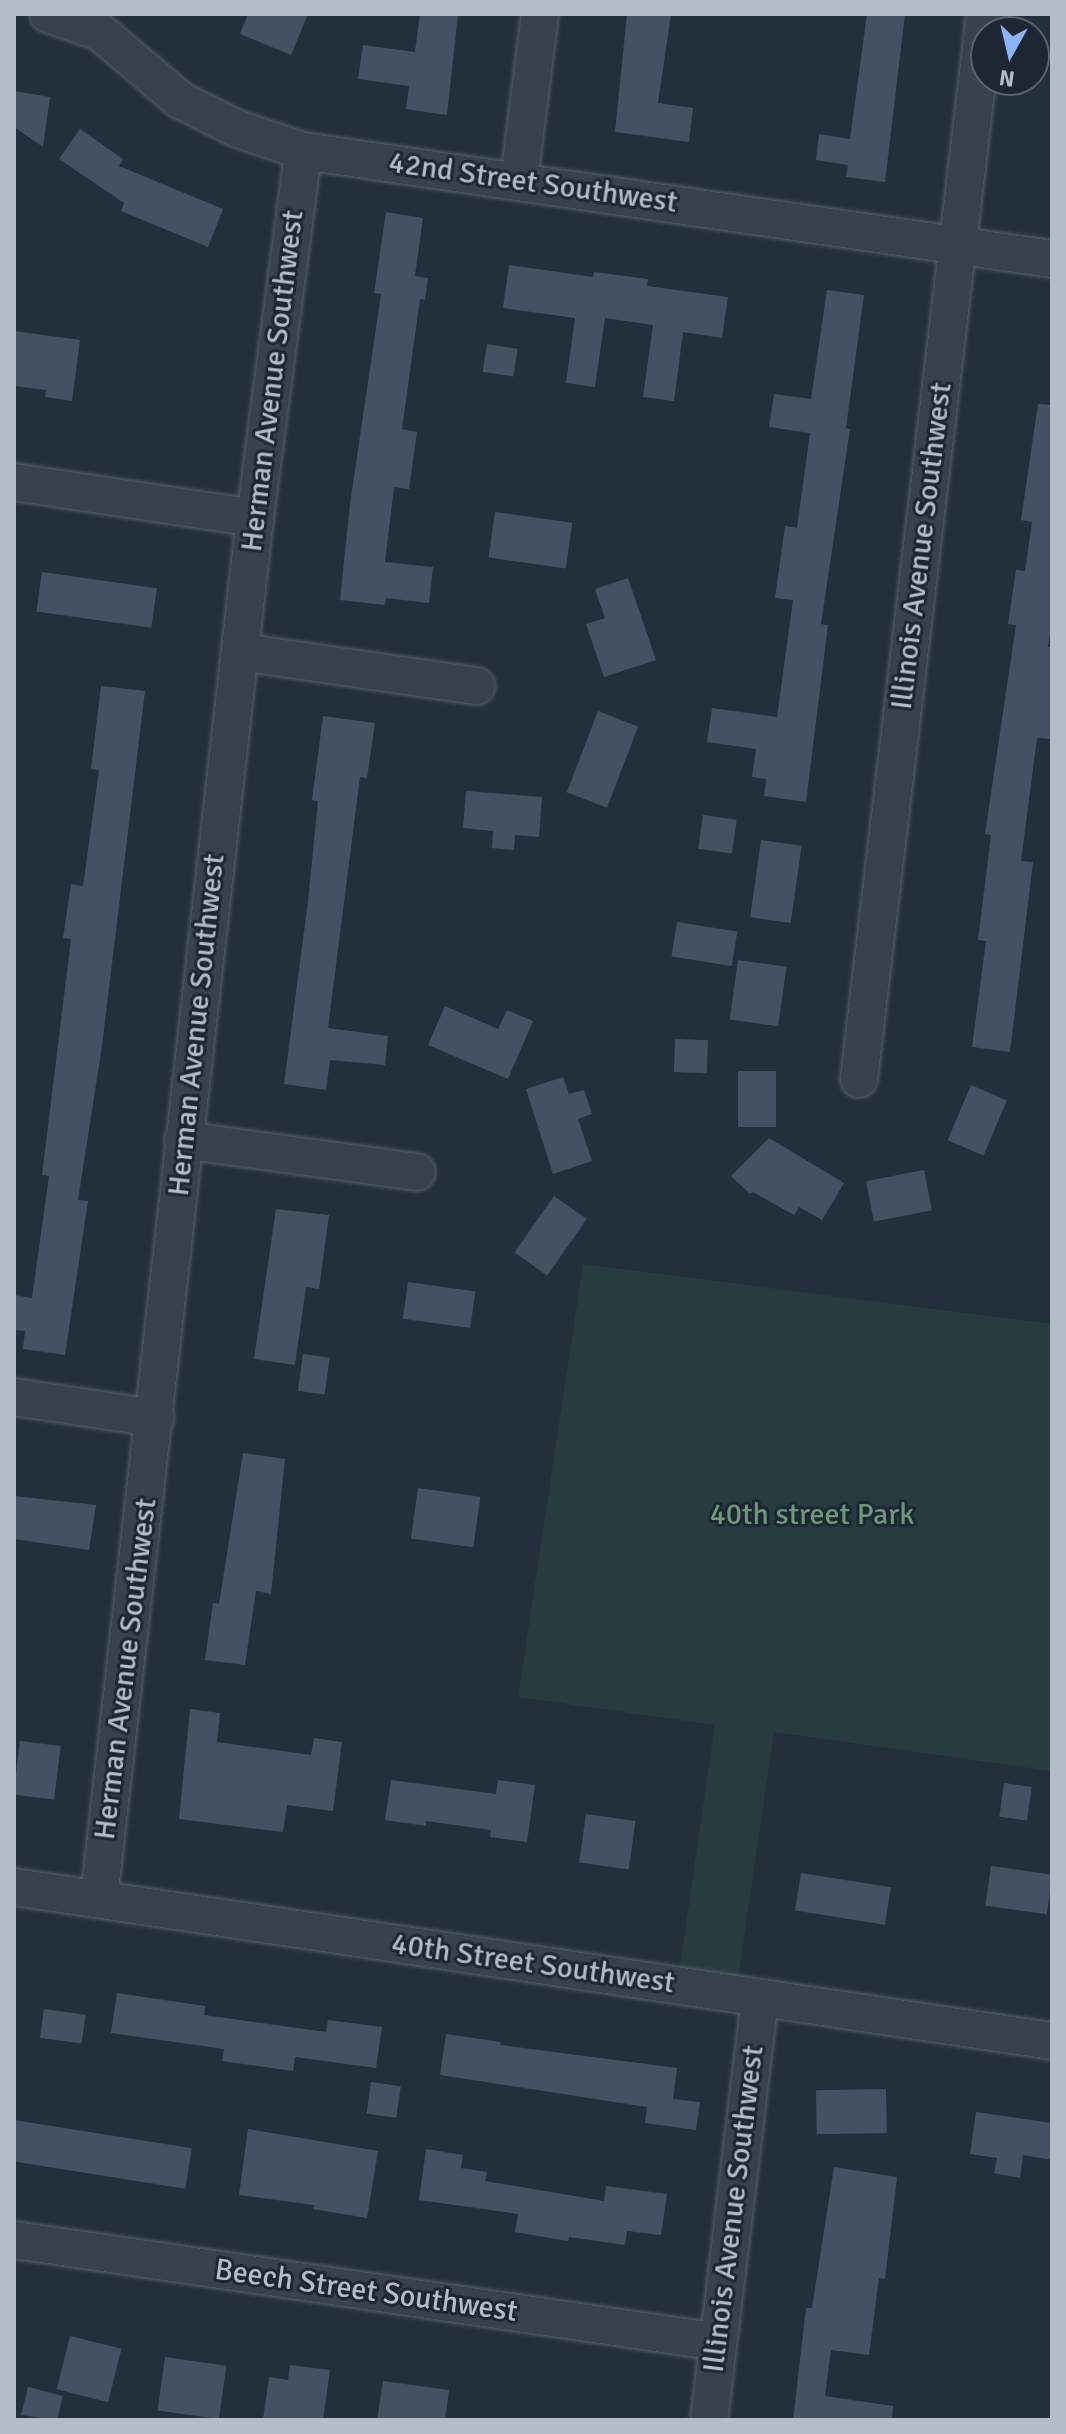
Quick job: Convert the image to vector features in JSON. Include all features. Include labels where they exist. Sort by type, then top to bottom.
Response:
[{"type":"street","name":"42nd Street Southwest","points":[[48,14],[100,32],[180,100],[238,129],[303,151],[1052,259]]},
{"type":"street","points":[[519,180],[540,14]]},
{"type":"street","name":"Illinois Avenue Southwest","points":[[859,1079],[985,14]]},
{"type":"street","name":"Herman Avenue Southwest","points":[[99,1899],[255,518],[303,151]]},
{"type":"street","points":[[14,482],[255,518]]},
{"type":"street","points":[[240,652],[477,686]]},
{"type":"street","points":[[183,1140],[417,1172]]},
{"type":"street","points":[[14,1397],[155,1418]]},
{"type":"street","name":"40th Street Southwest","points":[[14,1887],[1052,2041]]},
{"type":"street","name":"Illinois Avenue Southwest","points":[[709,2420],[760,1998]]},
{"type":"street","name":"Beech Street Southwest","points":[[14,2240],[718,2342]]},
{"type":"green space","name":"40th street Park","points":[[583,1264],[1052,1324],[1052,1771],[774,1732],[737,1986],[677,1986],[715,1725],[518,1697]]},
{"type":"building","points":[[248,14],[308,14],[291,55],[240,34]]},
{"type":"building","points":[[420,14],[458,14],[447,115],[406,109],[409,86],[358,79],[363,45],[415,52]]},
{"type":"building","points":[[627,14],[671,14],[658,103],[693,108],[689,142],[615,132]]},
{"type":"building","points":[[867,14],[905,14],[885,182],[846,177],[848,165],[816,160],[819,134],[850,139]]},
{"type":"building","points":[[14,91],[50,97],[43,147],[14,127]]},
{"type":"building","points":[[80,129],[123,159],[119,166],[223,209],[208,247],[121,211],[124,203],[59,159]]},
{"type":"building","points":[[386,212],[423,218],[415,276],[428,278],[425,300],[420,299],[402,429],[417,432],[409,489],[394,487],[385,562],[433,567],[429,603],[386,598],[385,605],[340,600],[350,504],[381,294],[374,293]]},
{"type":"building","points":[[509,265],[593,277],[594,272],[648,279],[647,286],[728,297],[722,338],[683,332],[674,401],[643,397],[653,325],[605,318],[595,387],[566,383],[575,318],[503,308]]},
{"type":"building","points":[[827,290],[864,295],[846,428],[850,429],[821,624],[828,625],[806,802],[764,796],[766,779],[752,777],[756,749],[707,742],[712,708],[777,717],[793,600],[775,598],[785,526],[797,528],[810,433],[769,427],[774,394],[811,399]]},
{"type":"building","points":[[14,331],[80,340],[72,401],[45,397],[46,390],[14,386]]},
{"type":"building","points":[[487,344],[518,349],[513,377],[483,372]]},
{"type":"building","points":[[1038,404],[1052,405],[1052,618],[1048,647],[1052,647],[1052,723],[1050,739],[1037,738],[1021,861],[1033,862],[1010,1052],[972,1047],[986,941],[978,940],[991,835],[985,834],[1016,625],[1008,624],[1016,570],[1025,571],[1032,522],[1021,520]]},
{"type":"building","points":[[495,512],[572,523],[566,568],[489,558]]},
{"type":"building","points":[[42,572],[157,588],[151,628],[36,612]]},
{"type":"building","points":[[628,578],[656,660],[604,677],[586,624],[605,618],[595,589]]},
{"type":"building","points":[[101,686],[145,691],[102,1046],[78,1200],[88,1201],[65,1355],[23,1349],[25,1331],[14,1330],[14,1295],[32,1298],[49,1176],[42,1175],[71,939],[63,938],[71,884],[83,886],[99,770],[91,769]]},
{"type":"building","points":[[598,711],[638,726],[607,808],[567,792]]},
{"type":"building","points":[[323,716],[375,723],[367,778],[360,777],[328,1028],[388,1036],[385,1065],[330,1060],[326,1090],[284,1084],[308,901],[318,801],[312,800]]},
{"type":"building","points":[[466,791],[542,797],[539,837],[515,835],[514,850],[492,848],[493,831],[463,828]]},
{"type":"building","points":[[703,815],[737,820],[732,853],[698,849]]},
{"type":"building","points":[[761,840],[802,846],[791,923],[750,917]]},
{"type":"building","points":[[677,922],[737,932],[732,966],[672,957]]},
{"type":"building","points":[[738,960],[787,967],[778,1026],[730,1019]]},
{"type":"building","points":[[445,1006],[498,1029],[507,1010],[533,1021],[508,1079],[428,1045]]},
{"type":"building","points":[[675,1039],[708,1040],[707,1073],[674,1072]]},
{"type":"building","points":[[738,1071],[776,1071],[776,1127],[738,1127]]},
{"type":"building","points":[[563,1077],[569,1094],[584,1090],[592,1114],[578,1119],[592,1161],[553,1174],[526,1089]]},
{"type":"building","points":[[971,1085],[1007,1100],[983,1155],[948,1140]]},
{"type":"building","points":[[769,1138],[844,1183],[822,1220],[799,1207],[794,1215],[753,1192],[750,1194],[731,1176]]},
{"type":"building","points":[[924,1170],[932,1210],[874,1222],[866,1181]]},
{"type":"building","points":[[554,1196],[587,1219],[547,1275],[514,1253]]},
{"type":"building","points":[[276,1209],[329,1215],[319,1289],[306,1287],[295,1365],[254,1359]]},
{"type":"building","points":[[408,1282],[475,1291],[470,1328],[403,1319]]},
{"type":"building","points":[[303,1354],[330,1358],[325,1394],[298,1391]]},
{"type":"building","points":[[243,1453],[285,1459],[271,1594],[256,1591],[245,1665],[205,1660],[213,1603],[219,1604]]},
{"type":"building","points":[[418,1488],[480,1497],[473,1547],[411,1539]]},
{"type":"building","points":[[14,1496],[96,1505],[89,1550],[14,1539]]},
{"type":"building","points":[[190,1709],[220,1713],[217,1742],[311,1755],[314,1738],[342,1742],[333,1811],[287,1805],[283,1832],[179,1819]]},
{"type":"building","points":[[20,1741],[61,1746],[54,1800],[14,1795]]},
{"type":"building","points":[[391,1780],[496,1794],[498,1780],[535,1785],[527,1842],[490,1837],[491,1830],[426,1821],[426,1826],[385,1820]]},
{"type":"building","points":[[1004,1783],[1032,1787],[1027,1821],[999,1817]]},
{"type":"building","points":[[586,1814],[636,1821],[629,1869],[579,1863]]},
{"type":"building","points":[[991,1866],[1052,1875],[1047,1914],[985,1906]]},
{"type":"building","points":[[801,1873],[891,1887],[885,1925],[795,1911]]},
{"type":"building","points":[[117,1993],[205,2006],[204,2015],[326,2032],[328,2020],[382,2027],[376,2068],[295,2057],[293,2071],[222,2061],[224,2049],[111,2033]]},
{"type":"building","points":[[44,2009],[86,2015],[82,2044],[40,2038]]},
{"type":"building","points":[[446,2034],[501,2042],[500,2045],[677,2068],[673,2099],[700,2102],[696,2130],[645,2123],[647,2107],[440,2075]]},
{"type":"building","points":[[371,2082],[401,2086],[396,2118],[367,2114]]},
{"type":"building","points":[[886,2089],[887,2133],[817,2134],[816,2090]]},
{"type":"building","points":[[976,2112],[1052,2123],[1052,2160],[1023,2155],[1020,2178],[994,2173],[997,2158],[970,2154]]},
{"type":"building","points":[[14,2120],[192,2148],[185,2189],[14,2162]]},
{"type":"building","points":[[248,2129],[378,2151],[367,2218],[313,2209],[314,2205],[239,2195]]},
{"type":"building","points":[[426,2149],[463,2155],[461,2168],[487,2172],[485,2181],[604,2201],[606,2186],[667,2194],[661,2235],[627,2231],[625,2245],[569,2237],[568,2241],[515,2232],[518,2214],[419,2200]]},
{"type":"building","points":[[834,2167],[897,2177],[885,2279],[879,2278],[869,2355],[831,2350],[825,2396],[893,2406],[892,2420],[793,2420],[806,2308],[812,2308]]},
{"type":"building","points":[[70,2336],[121,2349],[108,2402],[57,2389]]},
{"type":"building","points":[[165,2357],[226,2366],[219,2419],[157,2410]]},
{"type":"building","points":[[290,2365],[330,2370],[323,2420],[263,2420],[269,2377],[288,2380]]},
{"type":"building","points":[[383,2381],[449,2390],[445,2420],[377,2420]]},
{"type":"building","points":[[28,2387],[63,2396],[57,2420],[21,2415]]}]
